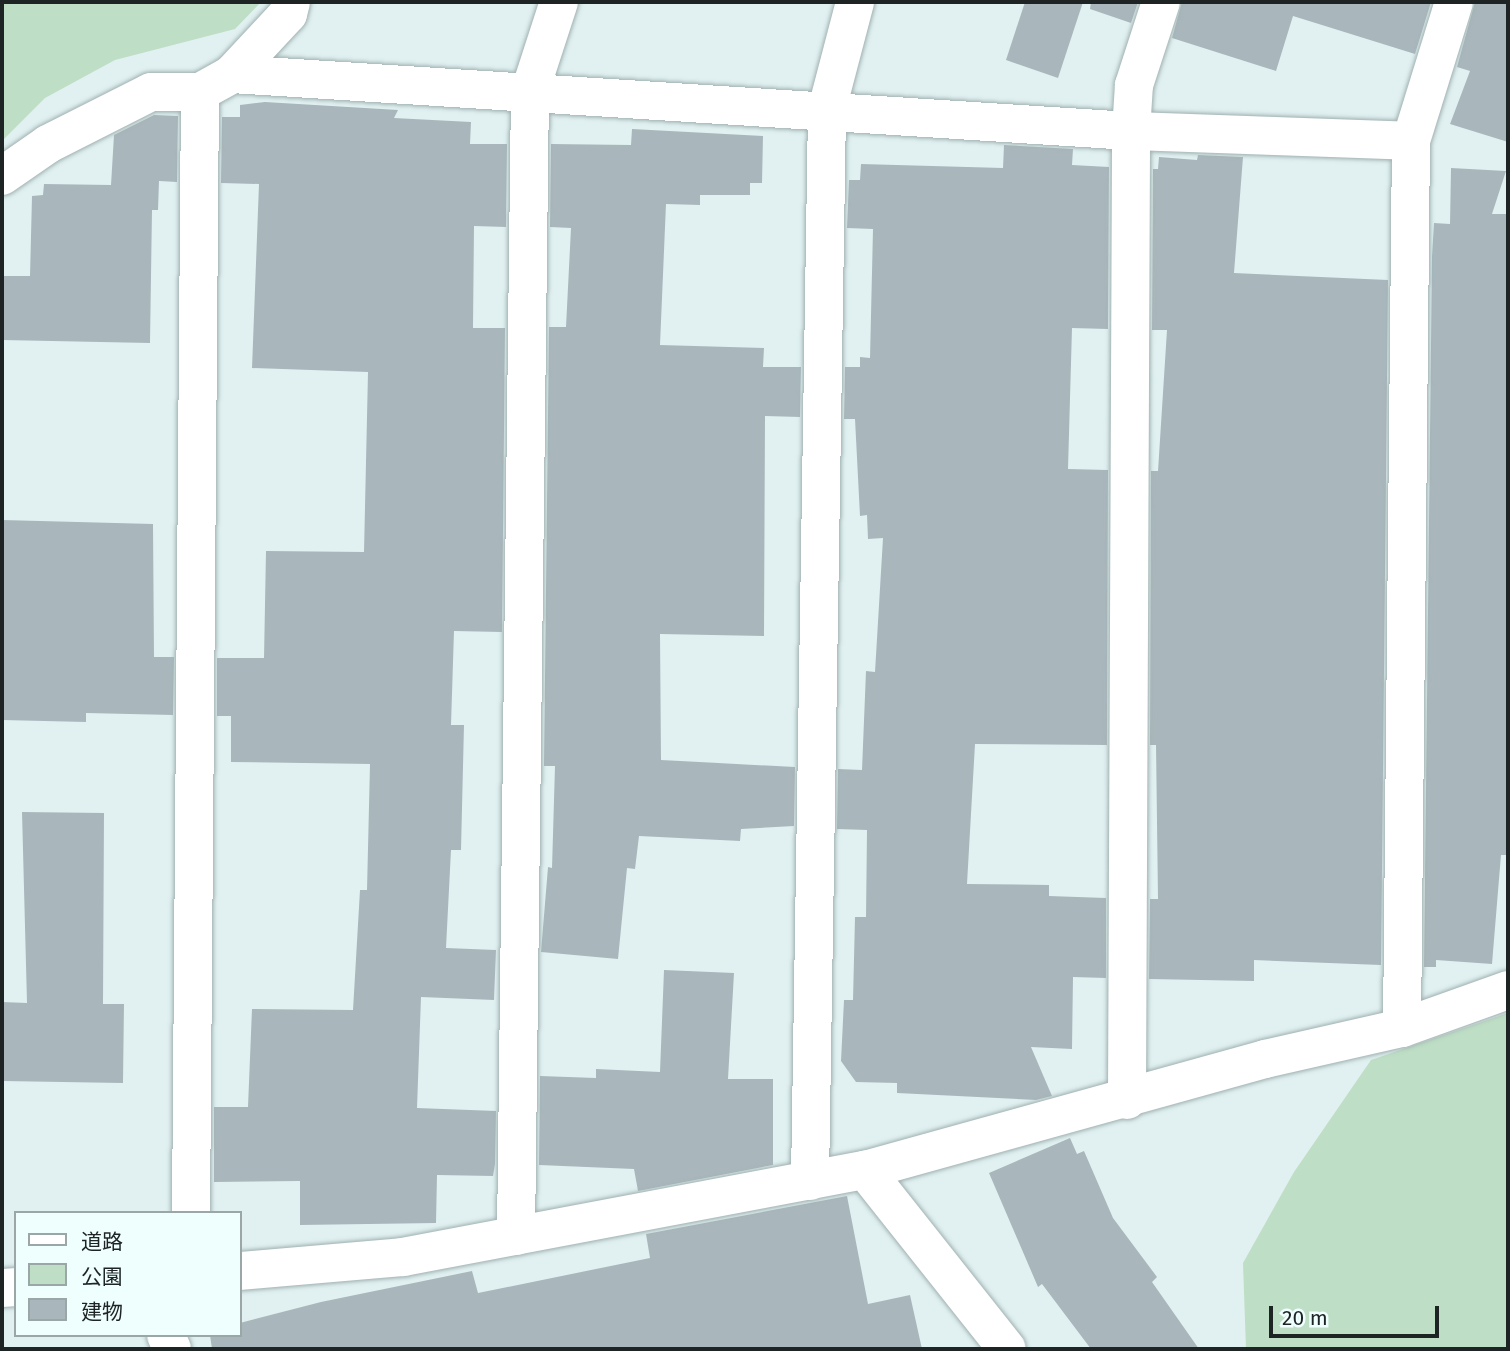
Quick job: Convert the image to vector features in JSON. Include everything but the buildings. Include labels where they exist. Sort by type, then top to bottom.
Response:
[{"type":"street","points":[[191,1211],[216,83],[288,14],[291,2]]},
{"type":"street","points":[[516,1236],[530,91],[559,2]]},
{"type":"street","points":[[810,1181],[827,109],[855,2]]},
{"type":"street","points":[[1127,1100],[1131,131],[1134,85],[1161,2]]},
{"type":"street","points":[[1402,1028],[1410,141],[1454,2]]},
{"type":"street","points":[[2,176],[48,144],[151,92],[216,83],[530,91],[1131,131],[1410,141]]},
{"type":"street","points":[[242,1271],[403,1257],[865,1170],[1127,1100],[1265,1059],[1402,1028],[1508,990]]},
{"type":"street","points":[[865,1170],[1006,1349]]},
{"type":"green space","points":[[2,2],[261,2],[235,29],[115,60],[45,98],[2,141]]},
{"type":"green space","points":[[1508,1013],[1508,1349],[1246,1349],[1243,1263],[1294,1172],[1371,1060]]}]
